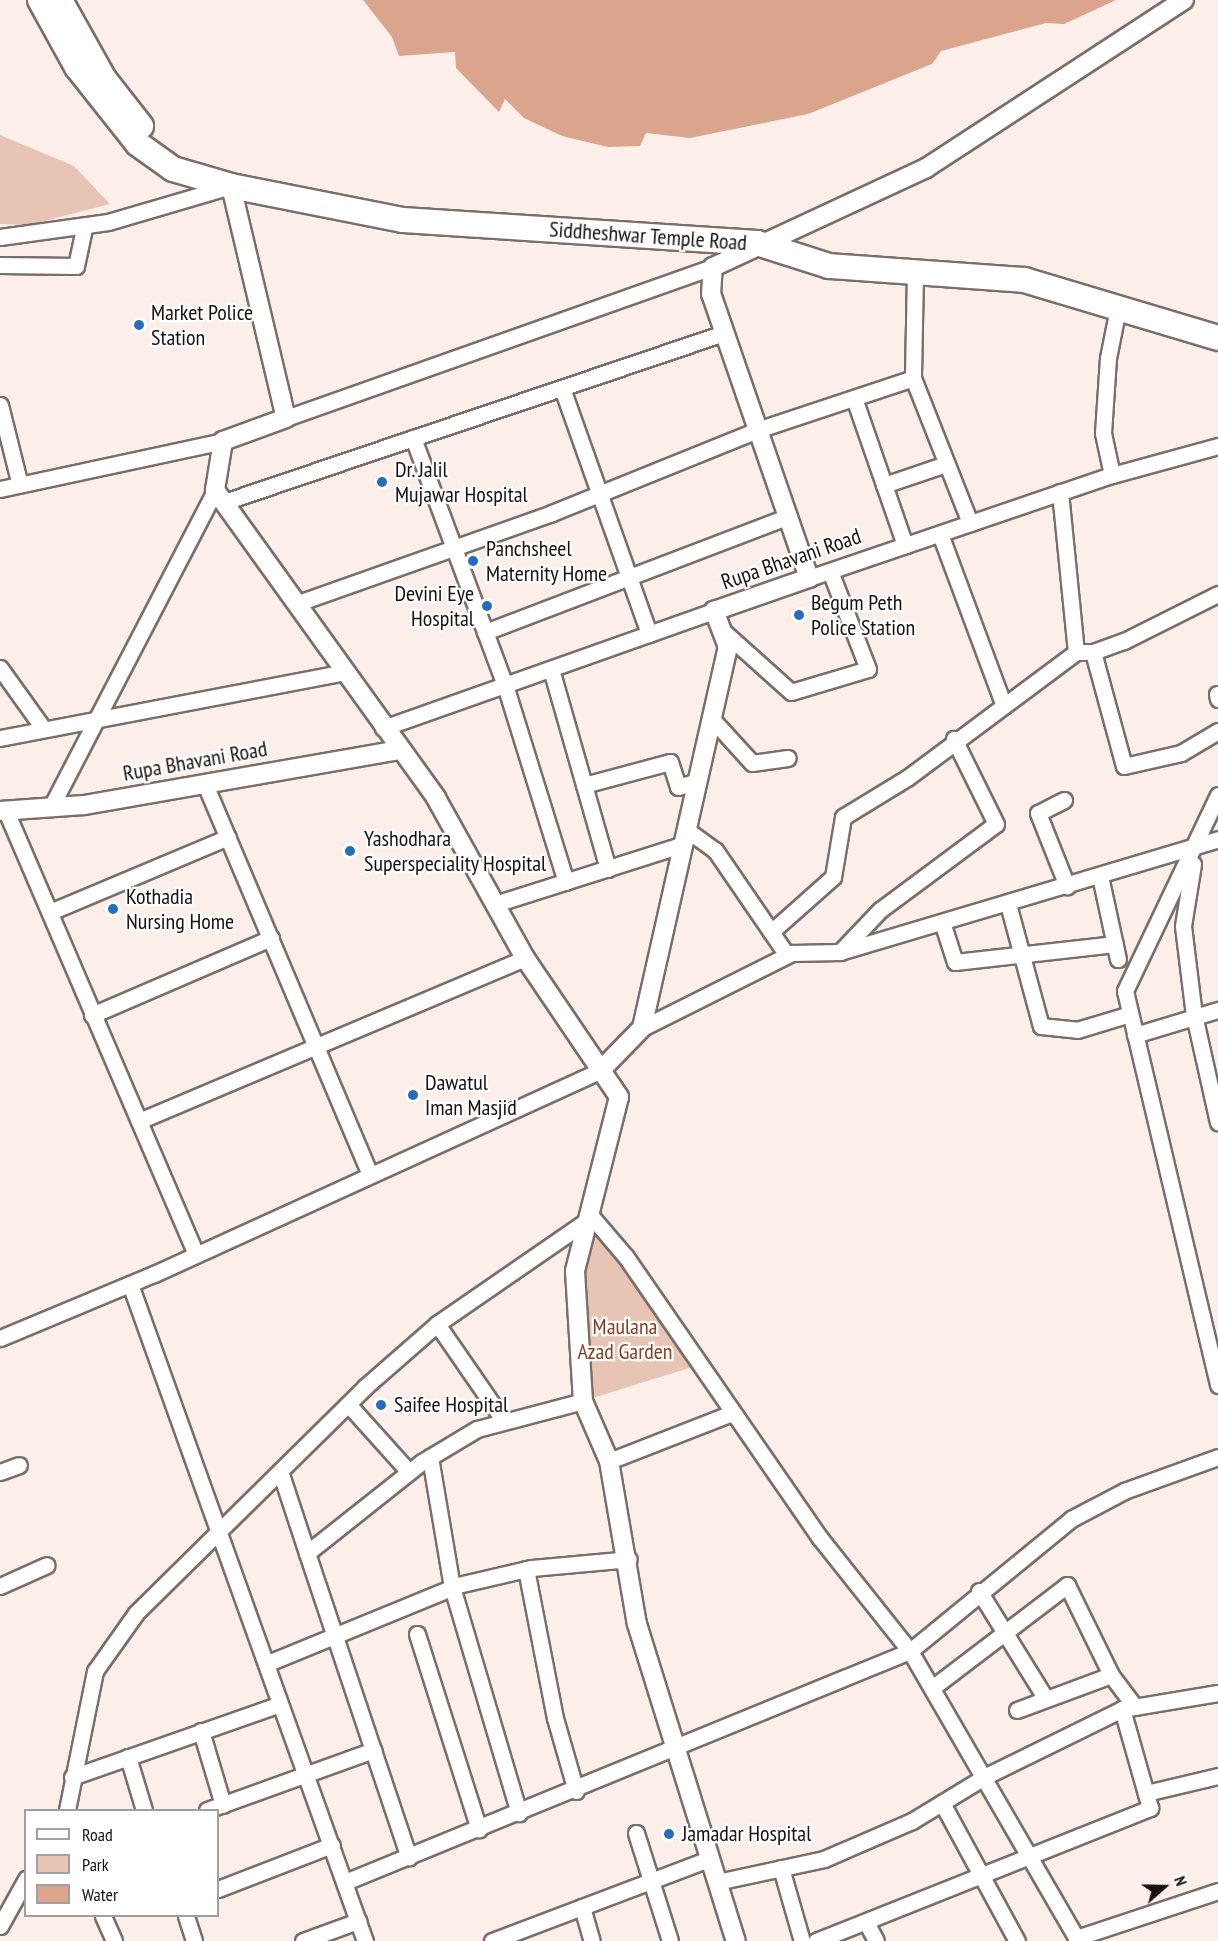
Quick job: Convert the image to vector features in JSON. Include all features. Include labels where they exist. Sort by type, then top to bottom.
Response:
[{"type":"highway","name":"Siddheshwar Temple Road","points":[[40,0],[106,109],[138,144],[176,170],[231,186],[403,220],[757,243],[830,266],[1024,280],[1218,338]]},
{"type":"highway","points":[[60,0],[104,79],[176,170]]},
{"type":"street","points":[[0,489],[223,441],[713,267],[757,243],[926,168],[1184,0]]},
{"type":"street","points":[[0,237],[84,227],[231,186],[286,418]]},
{"type":"street","points":[[0,265],[76,266],[84,227]]},
{"type":"street","points":[[713,267],[711,294],[760,429],[809,578]]},
{"type":"street","points":[[915,272],[913,378],[970,523]]},
{"type":"street","points":[[1112,475],[1103,433],[1118,308]]},
{"type":"street","points":[[219,496],[413,438],[724,333]]},
{"type":"street","points":[[298,603],[604,492],[760,429],[913,378]]},
{"type":"street","points":[[562,388],[604,492],[633,575],[650,634]]},
{"type":"street","points":[[854,398],[905,545]]},
{"type":"street","points":[[0,405],[20,485]]},
{"type":"street","points":[[413,438],[505,685],[566,882]]},
{"type":"street","points":[[51,807],[98,716],[219,496],[223,441]]},
{"type":"street","name":"Rupa Bhavani Road","points":[[383,728],[650,634],[716,619],[809,578],[1060,492],[1218,446]]},
{"type":"street","points":[[884,486],[946,464]]},
{"type":"street","points":[[1060,492],[1076,652]]},
{"type":"street","points":[[219,496],[298,603],[398,750],[436,798],[525,958],[600,1071],[620,1097],[592,1217],[575,1271],[583,1401],[609,1461],[629,1559],[637,1624],[735,1941]]},
{"type":"street","points":[[485,632],[789,516]]},
{"type":"street","points":[[940,534],[1003,703]]},
{"type":"street","points":[[716,619],[791,692],[868,669],[830,571]]},
{"type":"street","points":[[771,932],[833,877],[843,816],[907,778],[954,739],[1076,652],[1093,652],[1218,594]]},
{"type":"street","points":[[642,1028],[728,647],[716,619]]},
{"type":"street","points":[[1093,652],[1124,766],[1181,753],[1218,731]]},
{"type":"street","points":[[0,668],[43,728]]},
{"type":"street","points":[[551,669],[608,868]]},
{"type":"street","points":[[0,738],[98,716],[345,672]]},
{"type":"street","points":[[712,719],[752,763],[788,758]]},
{"type":"street","points":[[840,952],[880,910],[996,824],[954,739]]},
{"type":"street","name":"Rupa Bhavani Road","points":[[3,811],[51,807],[205,784],[398,750]]},
{"type":"street","points":[[584,785],[670,762],[678,787],[698,780]]},
{"type":"street","points":[[205,784],[369,1172]]},
{"type":"street","points":[[1218,795],[1196,847],[1125,991],[1214,1353],[1218,1385]]},
{"type":"street","points":[[1064,800],[1038,813],[1067,886]]},
{"type":"street","points":[[3,811],[50,912],[92,1015],[196,1254]]},
{"type":"street","points":[[50,912],[228,837]]},
{"type":"street","points":[[495,904],[608,868],[685,837],[715,849],[787,955]]},
{"type":"street","points":[[0,1338],[130,1284],[369,1172],[600,1071],[642,1028],[787,955],[840,952],[1008,904],[1218,839]]},
{"type":"street","points":[[1196,847],[1183,926],[1194,1015],[1218,1122]]},
{"type":"street","points":[[1100,876],[1118,959]]},
{"type":"street","points":[[1008,904],[1041,1026],[1077,1030],[1130,1014]]},
{"type":"street","points":[[942,922],[955,962],[1115,944]]},
{"type":"street","points":[[92,1015],[271,938]]},
{"type":"street","points":[[139,1121],[525,958]]},
{"type":"street","points":[[1135,1035],[1194,1015],[1218,1010]]},
{"type":"street","points":[[67,1809],[95,1671],[136,1613],[348,1404],[437,1324],[592,1217]]},
{"type":"street","points":[[592,1217],[626,1257],[820,1538],[910,1652],[1077,1939],[1218,1892]]},
{"type":"street","points":[[130,1284],[222,1528],[280,1704],[365,1941]]},
{"type":"street","points":[[437,1324],[504,1421]]},
{"type":"street","points":[[307,1552],[409,1472],[477,1429],[583,1401]]},
{"type":"street","points":[[348,1404],[409,1472]]},
{"type":"street","points":[[609,1461],[732,1413]]},
{"type":"street","points":[[430,1457],[452,1587],[519,1813]]},
{"type":"street","points":[[345,1882],[675,1752],[910,1652],[979,1591],[1071,1518],[1124,1491],[1218,1457]]},
{"type":"street","points":[[0,1472],[19,1465]]},
{"type":"street","points":[[280,1471],[409,1857]]},
{"type":"street","points":[[268,1663],[452,1587],[526,1569],[629,1559]]},
{"type":"street","points":[[0,1586],[47,1565]]},
{"type":"street","points":[[526,1569],[555,1718],[576,1791]]},
{"type":"street","points":[[816,1941],[1150,1808],[1128,1708],[1067,1585],[932,1688]]},
{"type":"street","points":[[979,1591],[1046,1699]]},
{"type":"street","points":[[417,1634],[479,1829]]},
{"type":"street","points":[[1017,1710],[1111,1675]]},
{"type":"street","points":[[717,1882],[824,1859],[942,1803],[984,1777],[1128,1708],[1218,1693]]},
{"type":"street","points":[[72,1777],[280,1704]]},
{"type":"street","points":[[201,1731],[223,1805]]},
{"type":"street","points":[[210,1809],[374,1750]]},
{"type":"street","points":[[128,1757],[144,1809]]},
{"type":"street","points":[[1146,1793],[1218,1776]]},
{"type":"street","points":[[942,1803],[1017,1941]]},
{"type":"street","points":[[636,1833],[670,1941]]},
{"type":"street","points":[[219,1888],[332,1845]]},
{"type":"street","points":[[492,1941],[709,1859]]},
{"type":"street","points":[[781,1868],[802,1941]]},
{"type":"street","points":[[0,1926],[24,1883]]},
{"type":"street","points":[[582,1907],[592,1941]]},
{"type":"street","points":[[104,1917],[114,1941]]},
{"type":"street","points":[[186,1917],[194,1941]]},
{"type":"street","points":[[303,1941],[358,1921]]},
{"type":"street","points":[[866,1922],[876,1941]]},
{"type":"green space","points":[[0,135],[74,166],[110,204],[29,225],[0,224]]},
{"type":"green space","name":"Maulana Azad Garden","points":[[592,1217],[699,1365],[583,1401],[575,1271]]},
{"type":"water","points":[[363,0],[1116,0],[1064,24],[1046,23],[941,51],[932,64],[808,114],[690,138],[646,133],[640,146],[608,147],[562,136],[524,118],[505,99],[499,112],[456,68],[455,52],[399,56],[392,37]]},
{"type":"place","name":"Market Police Station","points":[[139,325]]},
{"type":"place","name":"Dr. Jalil Mujawar Hospital","points":[[382,482]]},
{"type":"place","name":"Panchsheel Maternity Home","points":[[473,561]]},
{"type":"place","name":"Devini Eye Hospital","points":[[487,606]]},
{"type":"place","name":"Begum Peth Police Station","points":[[799,615]]},
{"type":"place","name":"Yashodhara Superspeciality Hospital","points":[[350,851]]},
{"type":"place","name":"Kothadia Nursing Home","points":[[113,909]]},
{"type":"place","name":"Dawatul Iman Masjid","points":[[413,1095]]},
{"type":"place","name":"Saifee Hospital","points":[[381,1405]]},
{"type":"place","name":"Jamadar Hospital","points":[[669,1834]]}]
